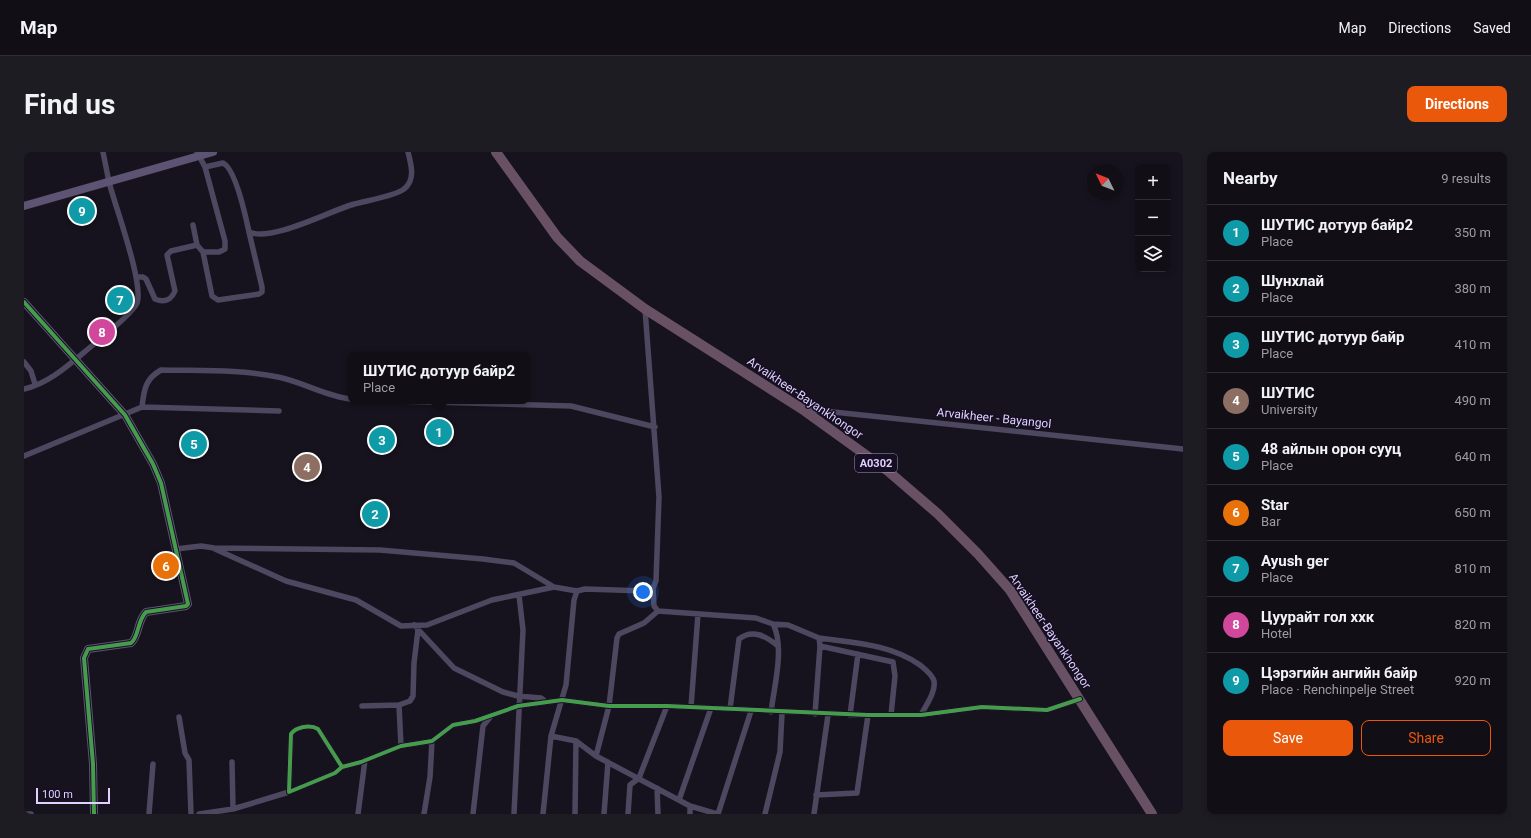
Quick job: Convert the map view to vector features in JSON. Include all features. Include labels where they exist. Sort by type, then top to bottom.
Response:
[{"type":"highway","name":"Arvaikheer-Bayankhongor","points":[[496,152],[568,251],[645,308],[802,409],[888,471],[938,514],[978,554],[1010,590],[1152,814]]},
{"type":"street","points":[[24,389],[53,376],[76,359],[116,326],[135,305],[137,299],[136,277],[102,152]]},
{"type":"street","points":[[24,206],[109,182],[198,154],[213,152]]},
{"type":"street","points":[[249,232],[258,234],[291,228],[350,205],[398,193],[408,185],[412,175],[408,152]]},
{"type":"street","points":[[198,154],[205,167],[225,247],[220,252],[203,252]]},
{"type":"street","points":[[193,225],[197,245],[203,252],[212,296],[214,299],[218,300],[259,294],[262,292],[239,194],[228,167],[222,163],[205,167]]},
{"type":"street","points":[[136,277],[143,277],[146,279],[155,299],[162,302],[167,301],[173,296],[175,291],[167,255],[171,251],[197,245]]},
{"type":"street","points":[[24,302],[125,415],[153,464],[161,483],[187,605],[146,612],[138,624],[134,642],[88,650],[84,658],[91,744],[94,814]]},
{"type":"street","points":[[645,308],[659,497],[656,581],[653,588],[654,606],[658,611]]},
{"type":"street","points":[[24,362],[31,371],[36,384]]},
{"type":"street","points":[[142,407],[147,381],[161,370],[249,373],[278,377],[323,393],[348,398]]},
{"type":"street","points":[[501,404],[571,406],[655,428]]},
{"type":"street","points":[[24,456],[142,407],[279,411]]},
{"type":"street","name":"Arvaikheer - Bayangol","points":[[802,409],[1183,449]]},
{"type":"street","points":[[176,549],[201,546],[214,548],[380,550],[514,563],[554,586],[577,591],[585,589],[645,592],[653,588]]},
{"type":"street","points":[[214,548],[286,581],[356,600],[401,626],[416,628],[492,600],[554,586]]},
{"type":"street","points":[[543,814],[551,736],[566,685],[574,600],[577,591]]},
{"type":"street","points":[[514,814],[522,630],[518,595]]},
{"type":"street","points":[[596,756],[609,706],[617,638],[620,634],[644,623],[658,611],[756,618],[773,624],[788,625],[819,638],[886,648],[925,669],[933,677],[934,682],[930,698],[921,715]]},
{"type":"street","points":[[691,707],[698,614]]},
{"type":"street","points":[[771,712],[778,646],[778,634],[773,624]]},
{"type":"street","points":[[416,628],[454,668],[503,692],[518,696],[541,698],[546,702]]},
{"type":"street","points":[[362,706],[399,705],[410,701],[413,696],[416,628]]},
{"type":"street","points":[[730,709],[739,639],[746,635],[759,634],[768,638],[778,646]]},
{"type":"street","points":[[815,714],[820,646],[819,638]]},
{"type":"street","points":[[820,646],[893,662],[895,676],[891,715]]},
{"type":"street","points":[[850,715],[858,654]]},
{"type":"street","points":[[199,814],[233,809],[289,792],[335,773],[342,767],[401,746],[432,741],[453,725],[491,716],[518,706],[546,702],[562,700],[609,706],[667,706],[828,715],[921,715],[982,707],[1047,710],[1080,699]]},
{"type":"street","points":[[399,705],[401,746]]},
{"type":"street","points":[[628,814],[630,785],[639,778],[667,706]]},
{"type":"street","points":[[679,800],[711,708]]},
{"type":"street","points":[[551,736],[576,741],[596,756],[690,806],[717,814],[751,711]]},
{"type":"street","points":[[765,814],[780,752],[782,713]]},
{"type":"street","points":[[814,814],[828,715]]},
{"type":"street","points":[[816,795],[857,793],[868,715]]},
{"type":"street","points":[[473,814],[483,726],[491,716]]},
{"type":"street","points":[[179,717],[185,753],[189,760],[191,814]]},
{"type":"street","points":[[289,792],[291,734],[297,728],[314,727],[318,729],[342,767]]},
{"type":"street","points":[[424,814],[430,777],[432,741]]},
{"type":"street","points":[[575,814],[576,741]]},
{"type":"street","points":[[358,814],[365,760]]},
{"type":"street","points":[[232,762],[233,809]]},
{"type":"street","points":[[604,814],[608,762]]},
{"type":"street","points":[[149,814],[153,764]]},
{"type":"street","points":[[658,788],[658,814]]},
{"type":"street","points":[[690,806],[690,814]]},
{"type":"street","points":[[24,814],[31,814]]},
{"type":"cycle path","points":[[24,302],[125,415],[153,464],[161,483],[188,604],[186,606],[146,612],[141,620],[134,640],[131,643],[88,649],[84,658],[93,764],[94,814]]},
{"type":"cycle path","points":[[342,767],[318,729],[315,727],[303,727],[291,734],[289,792],[335,773],[342,767],[361,762],[401,746],[432,741],[453,725],[475,721],[518,706],[562,700],[609,706],[667,706],[868,715],[921,715],[982,707],[1047,710],[1080,699]]},
{"type":"place","name":"Цэрэгийн ангийн байр","points":[[82,211]]},
{"type":"place","name":"Ayush ger","points":[[120,300]]},
{"type":"place","name":"Цуурайт гол ххк","points":[[102,332]]},
{"type":"place","name":"ШУТИС дотуур байр2","points":[[439,432]]},
{"type":"place","name":"ШУТИС дотуур байр","points":[[382,440]]},
{"type":"place","name":"48 айлын орон сууц","points":[[194,444]]},
{"type":"place","name":"ШУТИС","points":[[307,467]]},
{"type":"place","name":"Шунхлай","points":[[375,514]]},
{"type":"place","name":"Star","points":[[166,566]]}]
